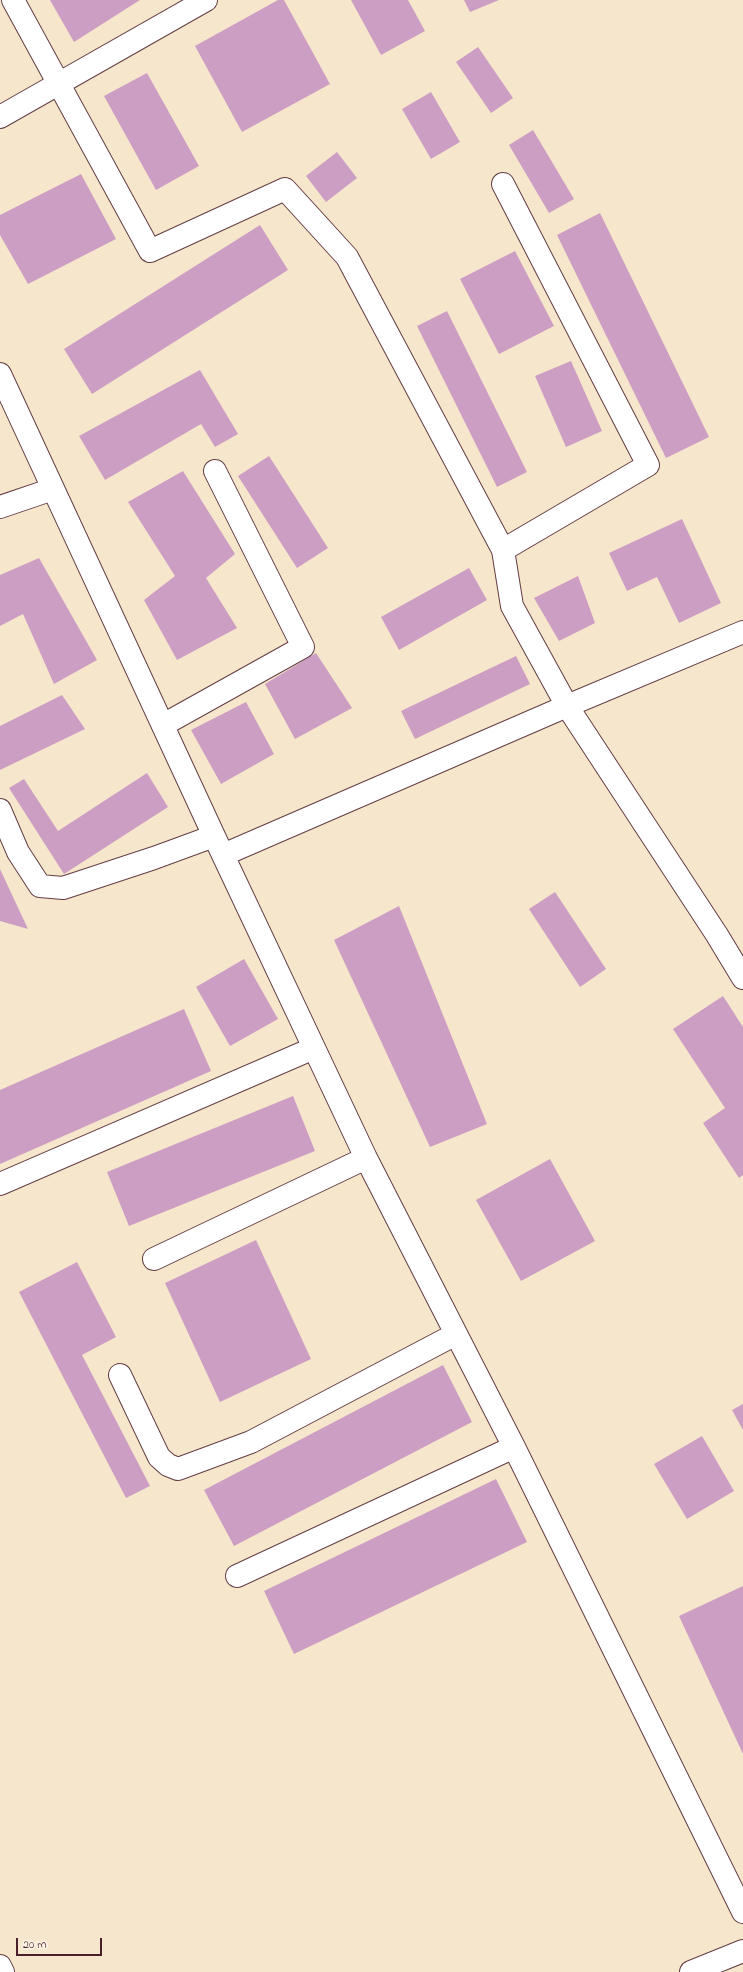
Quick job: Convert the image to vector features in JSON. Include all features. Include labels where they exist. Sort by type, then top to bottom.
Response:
[{"type":"street","points":[[13,0],[150,252],[285,189],[347,257],[503,550],[512,606],[567,706],[743,978]]},
{"type":"street","points":[[0,117],[206,0]]},
{"type":"street","points":[[503,184],[648,465],[503,550]]},
{"type":"street","points":[[0,374],[214,836],[366,1158],[514,1447],[743,1912]]},
{"type":"street","points":[[163,725],[303,647],[214,471]]},
{"type":"street","points":[[0,507],[53,489]]},
{"type":"street","points":[[223,855],[567,706],[743,632]]},
{"type":"street","points":[[0,810],[18,852],[40,886],[63,888],[154,858],[214,836]]},
{"type":"street","points":[[0,1184],[314,1048]]},
{"type":"street","points":[[154,1259],[366,1158]]},
{"type":"street","points":[[120,1375],[159,1456],[168,1465],[178,1469],[251,1442],[456,1334]]},
{"type":"street","points":[[237,1576],[514,1447]]},
{"type":"street","points":[[691,1972],[743,1951]]},
{"type":"street","points":[[0,1966],[3,1972]]},
{"type":"building","points":[[50,0],[140,0],[74,42]]},
{"type":"building","points":[[278,0],[284,0],[330,84],[242,132],[195,46]]},
{"type":"building","points":[[351,0],[408,0],[425,31],[381,55]]},
{"type":"building","points":[[464,0],[499,0],[470,12]]},
{"type":"building","points":[[478,47],[513,98],[491,113],[456,62]]},
{"type":"building","points":[[147,73],[199,166],[156,190],[104,96]]},
{"type":"building","points":[[431,92],[460,142],[431,159],[402,109]]},
{"type":"building","points":[[533,130],[574,199],[549,213],[509,145]]},
{"type":"building","points":[[337,152],[357,178],[326,202],[306,176]]},
{"type":"building","points":[[81,174],[116,239],[28,284],[0,235],[0,215]]},
{"type":"building","points":[[600,213],[709,437],[666,458],[557,235]]},
{"type":"building","points":[[260,225],[288,270],[92,394],[64,349]]},
{"type":"building","points":[[515,251],[554,326],[499,354],[460,279]]},
{"type":"building","points":[[447,311],[527,472],[497,487],[417,326]]},
{"type":"building","points":[[571,361],[602,431],[566,447],[535,376]]},
{"type":"building","points":[[200,370],[238,434],[215,447],[201,424],[105,480],[79,436]]},
{"type":"building","points":[[269,456],[328,548],[297,568],[238,476]]},
{"type":"building","points":[[183,471],[235,554],[206,578],[237,628],[177,660],[144,600],[175,576],[128,502]]},
{"type":"building","points":[[682,519],[721,603],[679,623],[657,577],[627,591],[609,553]]},
{"type":"building","points":[[39,558],[97,660],[54,684],[23,614],[0,626],[0,575]]},
{"type":"building","points":[[469,568],[487,600],[399,650],[381,617]]},
{"type":"building","points":[[578,576],[595,623],[559,641],[534,598]]},
{"type":"building","points":[[316,653],[352,708],[295,739],[265,684]]},
{"type":"building","points":[[516,656],[530,684],[415,739],[401,711]]},
{"type":"building","points":[[62,695],[85,729],[0,770],[0,726]]},
{"type":"building","points":[[246,702],[274,754],[221,784],[191,730]]},
{"type":"building","points":[[147,773],[168,807],[64,874],[9,788],[24,779],[58,831]]},
{"type":"building","points":[[0,869],[28,929],[0,921]]},
{"type":"building","points":[[555,892],[606,969],[580,987],[529,909]]},
{"type":"building","points":[[399,906],[487,1124],[430,1147],[334,940]]},
{"type":"building","points":[[244,959],[278,1019],[230,1046],[196,987]]},
{"type":"building","points":[[723,996],[743,1027],[743,1175],[739,1178],[703,1123],[725,1108],[673,1029]]},
{"type":"building","points":[[184,1009],[211,1071],[0,1164],[0,1090]]},
{"type":"building","points":[[293,1096],[315,1151],[129,1226],[107,1172]]},
{"type":"building","points":[[550,1159],[595,1241],[521,1281],[476,1200]]},
{"type":"building","points":[[256,1240],[311,1359],[220,1402],[165,1283]]},
{"type":"building","points":[[77,1262],[116,1337],[82,1355],[150,1486],[126,1498],[19,1292]]},
{"type":"building","points":[[443,1365],[472,1422],[234,1546],[204,1490]]},
{"type":"building","points":[[743,1404],[743,1430],[732,1410]]},
{"type":"building","points":[[702,1436],[734,1491],[687,1519],[654,1464]]},
{"type":"building","points":[[496,1479],[527,1542],[294,1654],[264,1591]]},
{"type":"building","points":[[743,1586],[743,1754],[679,1616]]}]
